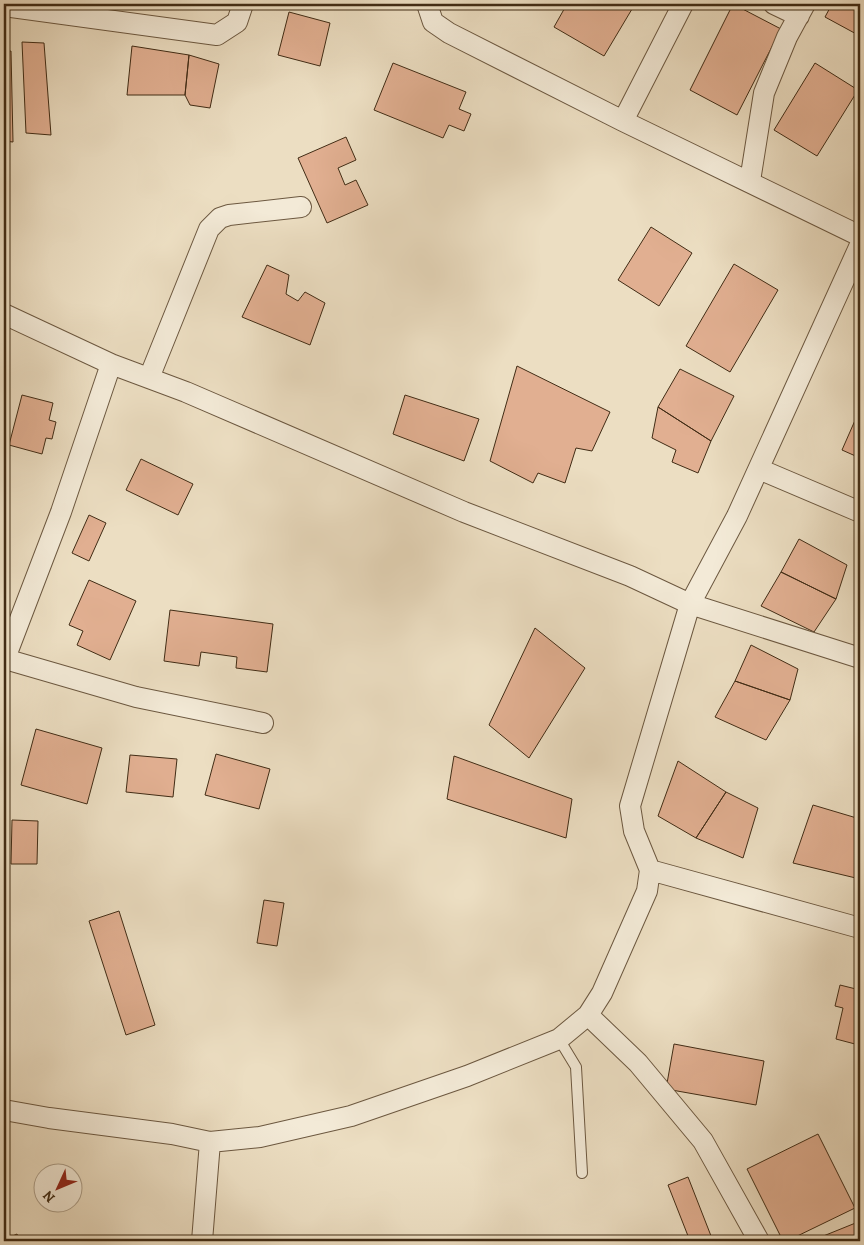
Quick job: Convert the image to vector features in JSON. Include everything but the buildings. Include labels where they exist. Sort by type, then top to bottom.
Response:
[{"type":"street","points":[[4,6],[217,35],[237,22],[243,4]]},
{"type":"street","points":[[427,4],[433,22],[449,33],[623,121],[860,236]]},
{"type":"street","points":[[623,121],[683,4]]},
{"type":"street","points":[[750,181],[764,94],[787,37],[802,10],[774,4]]},
{"type":"street","points":[[149,378],[209,230],[220,218],[228,215],[301,207]]},
{"type":"street","points":[[4,1110],[172,1134],[210,1142],[260,1137],[352,1116],[467,1076],[559,1039],[588,1015],[602,993],[647,891],[650,870],[634,831],[630,806],[690,604],[737,516],[860,245]]},
{"type":"street","points":[[4,314],[111,364],[149,378],[464,512],[630,576],[690,604],[860,658]]},
{"type":"street","points":[[111,364],[61,512],[10,622],[4,660],[136,697],[262,722]]},
{"type":"street","points":[[758,469],[860,512]]},
{"type":"street","points":[[650,870],[860,928]]},
{"type":"street","points":[[588,1015],[638,1063],[703,1141],[759,1241]]},
{"type":"street","points":[[202,1241],[210,1142]]},
{"type":"lane","points":[[559,1039],[576,1067],[582,1174]]}]
